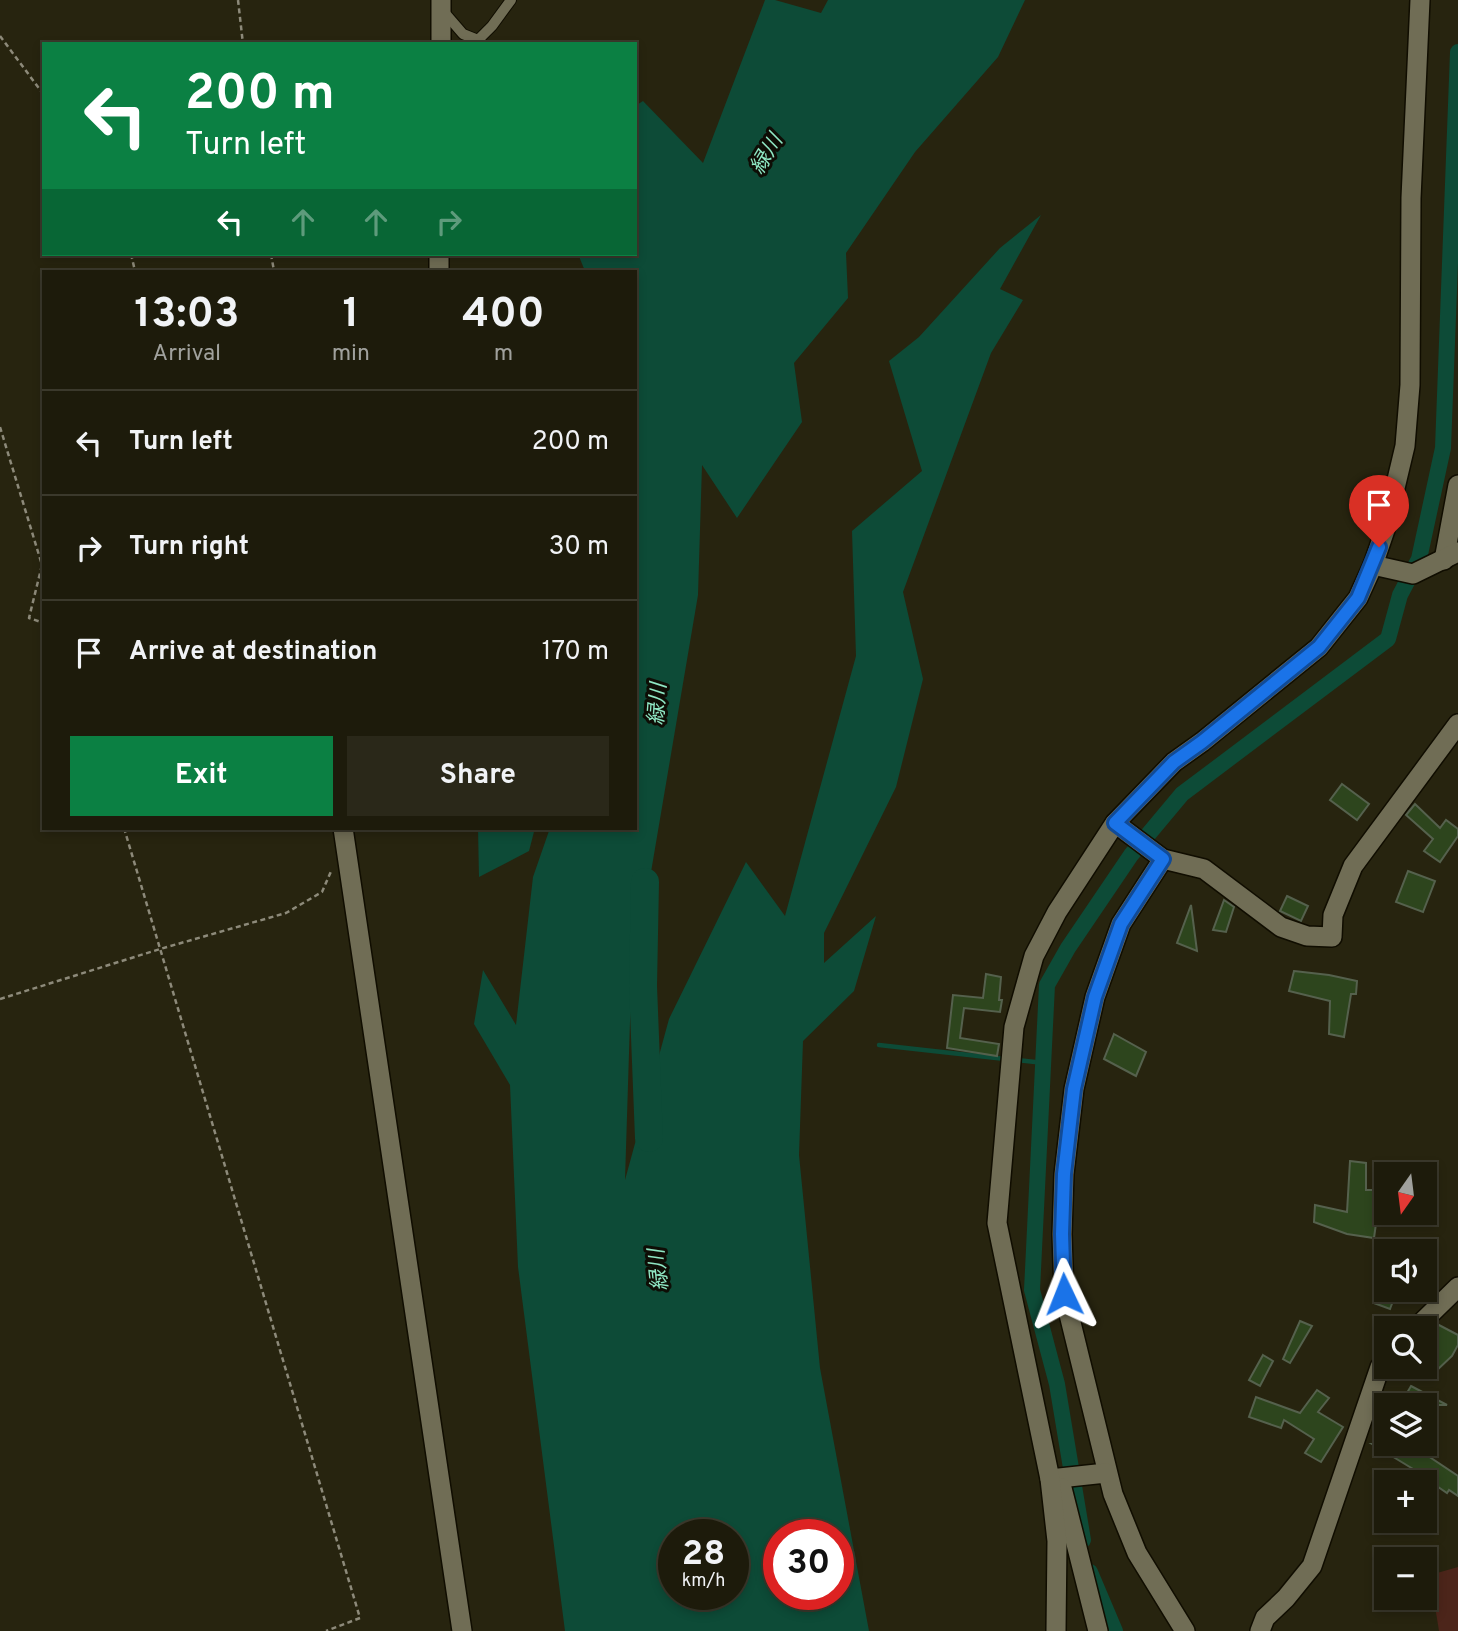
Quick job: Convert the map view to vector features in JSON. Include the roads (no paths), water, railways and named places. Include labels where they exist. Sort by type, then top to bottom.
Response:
[{"type":"street","points":[[1098,1631],[1055,1478],[997,1223],[1014,1027],[1034,956],[1058,912],[1115,823],[1174,762],[1319,647],[1358,598],[1373,565],[1385,530],[1405,446],[1410,385],[1411,198],[1420,0]]},
{"type":"street","points":[[440,42],[441,4]]},
{"type":"street","points":[[1373,565],[1413,574],[1451,556],[1458,485]]},
{"type":"street","points":[[1115,823],[1163,859],[1204,869],[1281,927],[1307,936],[1332,937],[1333,915],[1353,866],[1458,724]]},
{"type":"street","points":[[343,830],[463,1631]]},
{"type":"street","points":[[1163,859],[1121,924],[1095,997],[1074,1089],[1064,1174],[1062,1234],[1064,1294],[1106,1473],[1138,1553],[1185,1631]]},
{"type":"street","points":[[1428,1316],[1458,1287]]},
{"type":"street","points":[[1260,1631],[1265,1618],[1286,1598],[1312,1566],[1376,1379]]},
{"type":"street","points":[[1055,1478],[1106,1473]]},
{"type":"street","points":[[1055,1478],[1056,1631]]},
{"type":"lane","points":[[441,4],[463,34],[478,40],[511,0]]},
{"type":"water","points":[[765,0],[775,0],[821,13],[828,0],[1025,0],[998,57],[915,152],[846,253],[848,298],[794,363],[802,422],[737,518],[702,465],[698,595],[631,990],[625,1180],[669,1019],[746,862],[785,916],[856,656],[852,531],[922,471],[889,361],[919,337],[1000,248],[1041,215],[1000,289],[1023,300],[991,353],[903,592],[923,679],[896,787],[824,933],[824,963],[876,916],[854,991],[803,1041],[799,1155],[820,1368],[848,1519],[763,1519],[763,1610],[854,1610],[854,1550],[869,1631],[565,1631],[518,1267],[510,1085],[474,1024],[483,970],[516,1025],[533,877],[549,830],[637,830],[637,270],[585,270],[579,256],[637,256],[637,105],[643,101],[703,163]]},
{"type":"water","points":[[478,830],[534,830],[529,851],[479,877]]},
{"type":"waterway","points":[[1083,1540],[1057,1384],[1032,1290],[1047,985],[1068,948],[1131,855],[1182,794],[1388,639],[1400,595],[1419,559],[1443,448],[1458,52]]},
{"type":"waterway","name":"緑川","points":[[645,882],[643,986],[649,1138]]},
{"type":"waterway","points":[[879,1045],[1005,1059]]},
{"type":"waterway","points":[[1017,1060],[1044,1063]]},
{"type":"waterway","points":[[1090,1572],[1115,1631]]}]
